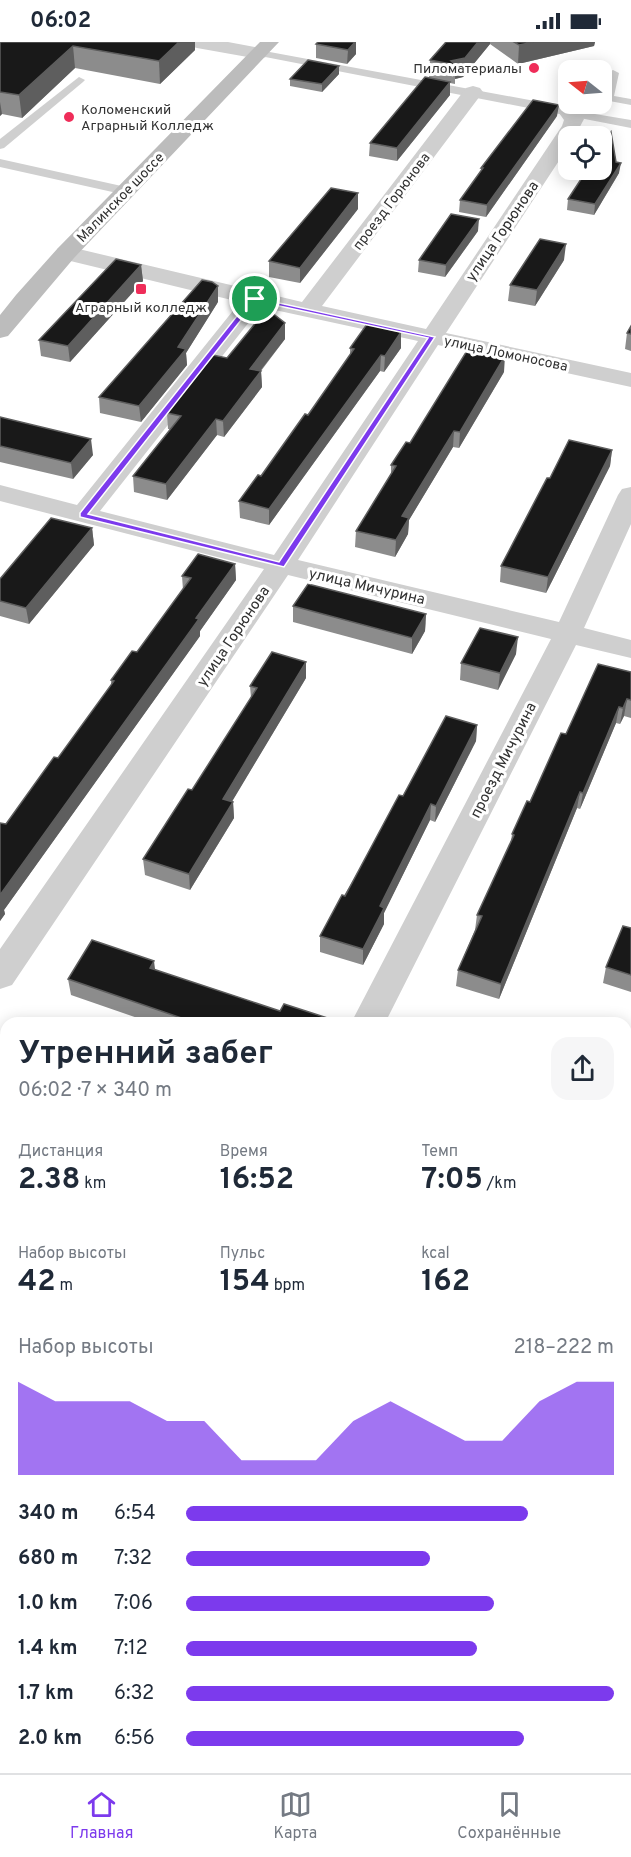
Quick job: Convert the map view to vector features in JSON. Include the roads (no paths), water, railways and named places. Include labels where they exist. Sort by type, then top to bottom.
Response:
[{"type":"main road","name":"Малинское шоссе","points":[[0,331],[66,253],[265,47]]},
{"type":"street","points":[[197,42],[265,47]]},
{"type":"street","name":"проезд Горюнова","points":[[308,310],[473,92]]},
{"type":"street","name":"улица Горюнова","points":[[0,976],[281,565],[572,126],[574,119],[570,114]]},
{"type":"street","name":"улица Ломоносова","points":[[66,253],[255,299],[631,380]]},
{"type":"street","points":[[83,515],[255,299]]},
{"type":"street","name":"улица Мичурина","points":[[0,493],[281,565],[631,649]]},
{"type":"street","name":"проезд Мичурина","points":[[371,1017],[568,633],[631,495]]},
{"type":"lane","points":[[265,47],[558,108]]},
{"type":"lane","points":[[615,79],[608,98],[631,102]]},
{"type":"lane","points":[[0,145],[79,80]]},
{"type":"lane","points":[[579,114],[631,124]]},
{"type":"lane","points":[[0,163],[126,191]]},
{"type":"place","name":"Пиломатериалы","points":[[534,68]]},
{"type":"place","name":"Коломенский Аграрный Колледж","points":[[69,117]]},
{"type":"place","name":"Аграрный колледж","points":[[141,289]]}]
